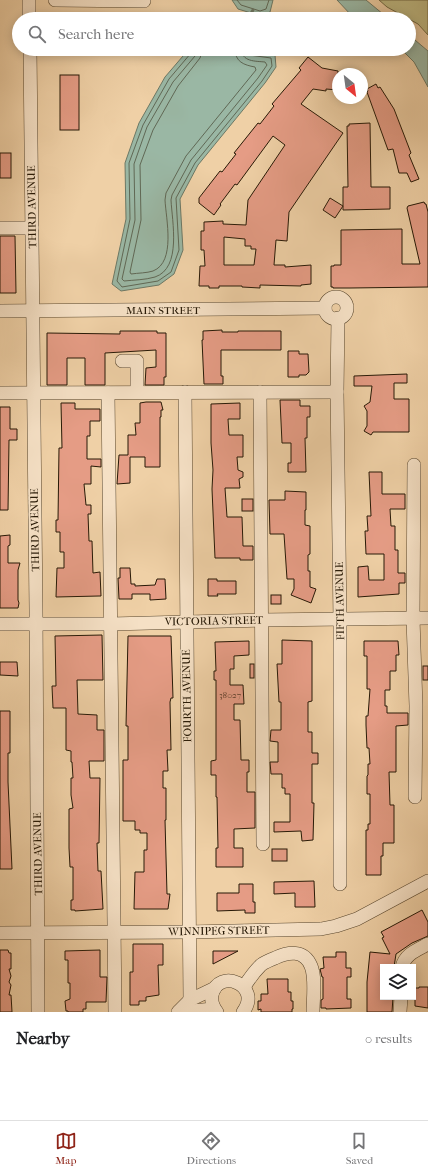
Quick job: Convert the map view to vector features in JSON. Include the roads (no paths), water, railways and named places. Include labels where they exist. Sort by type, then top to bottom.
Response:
[{"type":"street","points":[[29,0],[29,12]]},
{"type":"street","points":[[55,0],[144,1]]},
{"type":"street","name":"THIRD AVENUE","points":[[30,56],[36,623],[38,1012]]},
{"type":"street","points":[[0,228],[32,228]]},
{"type":"street","points":[[337,297],[343,300],[347,305],[344,315],[338,318],[331,318],[325,308],[327,301],[337,297]]},
{"type":"street","name":"MAIN STREET","points":[[0,311],[325,308]]},
{"type":"street","name":"FIFTH AVENUE","points":[[338,318],[337,392],[340,620],[340,884]]},
{"type":"street","points":[[122,361],[137,361],[137,392]]},
{"type":"street","name":"FOURTH AVENUE","points":[[185,392],[190,1000]]},
{"type":"street","points":[[260,392],[263,844]]},
{"type":"street","points":[[0,394],[337,392]]},
{"type":"street","points":[[108,393],[115,1012]]},
{"type":"street","points":[[414,465],[413,619],[416,706],[415,797]]},
{"type":"street","name":"VICTORIA STREET","points":[[0,624],[111,624],[428,618]]},
{"type":"street","name":"WINNIPEG STREET","points":[[0,933],[114,933],[314,929],[336,926],[350,922],[428,881]]},
{"type":"street","points":[[403,964],[405,959],[412,953],[428,944]]},
{"type":"street","points":[[244,987],[252,973],[263,964],[285,953],[291,952],[299,954],[306,958],[313,972],[314,1012]]},
{"type":"street","points":[[179,1012],[190,1000],[215,988],[224,981],[230,980],[235,981],[244,987],[247,992],[248,1002],[243,1012]]},
{"type":"street","points":[[179,1012],[216,1011],[211,998],[215,988]]},
{"type":"street","points":[[400,1012],[401,1000]]},
{"type":"water","points":[[232,0],[273,0],[270,12],[248,12],[238,9]]},
{"type":"water","points":[[337,0],[366,0],[381,12],[348,12]]},
{"type":"water","points":[[416,41],[428,51],[428,87],[414,62],[408,56],[416,56]]},
{"type":"water","points":[[183,56],[275,56],[276,67],[265,83],[198,165],[180,199],[183,250],[174,274],[159,285],[121,291],[112,284],[126,219],[125,163],[139,123],[165,77]]}]
